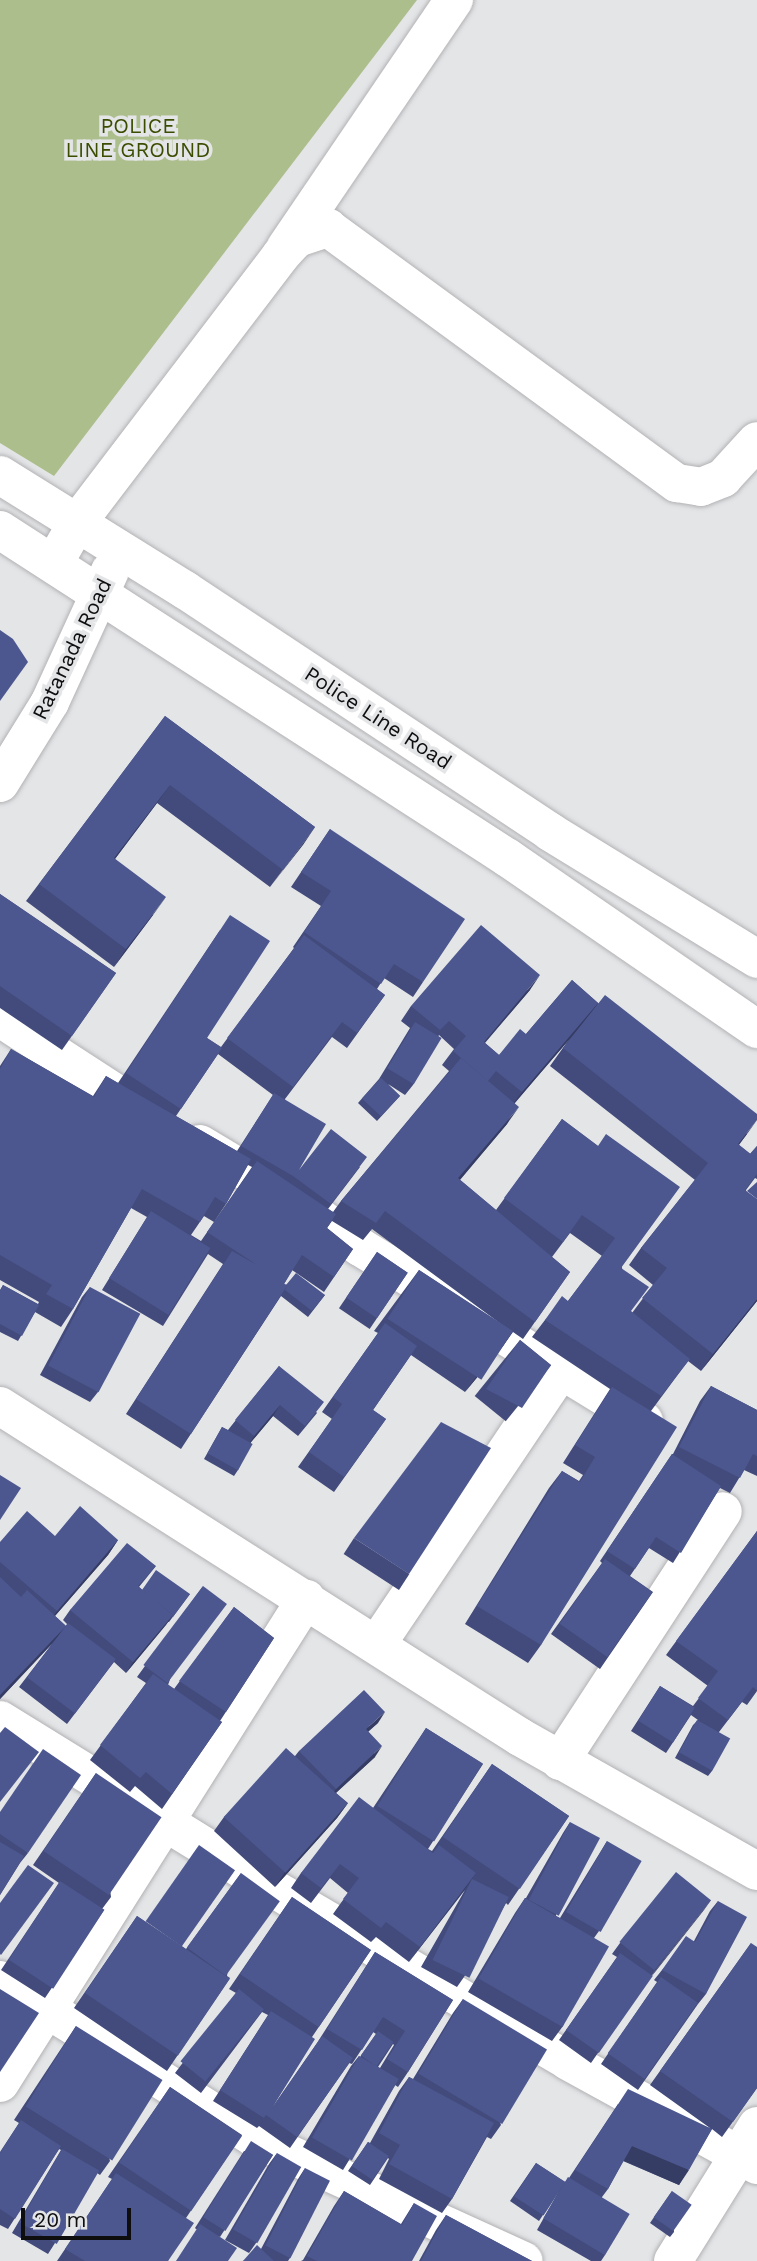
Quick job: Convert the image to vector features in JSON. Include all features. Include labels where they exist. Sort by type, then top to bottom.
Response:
[{"type":"street","points":[[54,563],[78,523],[281,255],[454,0]]},
{"type":"street","points":[[281,255],[297,238],[328,228],[677,483],[701,487],[723,478],[757,440]]},
{"type":"street","name":"Police Line Road","points":[[0,475],[120,550],[550,832],[757,959]]},
{"type":"street","points":[[0,530],[508,858],[757,1029]]},
{"type":"street","name":"Ratanada Road","points":[[0,783],[50,702],[120,550]]},
{"type":"street","points":[[0,1017],[100,1085],[307,1208],[360,1247],[560,1372],[644,1421]]},
{"type":"street","points":[[377,1644],[560,1372]]},
{"type":"street","points":[[0,1406],[560,1761],[757,1871]]},
{"type":"street","points":[[560,1761],[723,1511]]},
{"type":"street","points":[[0,2083],[48,2010],[163,1821],[306,1599]]},
{"type":"street","points":[[0,1720],[163,1821],[556,2054],[751,2149],[673,2261]]},
{"type":"street","points":[[0,1980],[256,2139],[524,2261]]},
{"type":"green space","name":"POLICE LINE GROUND","points":[[0,0],[417,0],[54,476],[0,443]]},
{"type":"building","points":[[0,630],[13,639],[28,662],[0,701]]},
{"type":"building","points":[[165,716],[315,827],[283,870],[170,785],[114,858],[166,897],[126,949],[39,884]]},
{"type":"building","points":[[330,829],[465,919],[423,982],[394,964],[381,984],[304,932],[331,891],[301,872]]},
{"type":"building","points":[[0,894],[116,973],[72,1036],[0,986]]},
{"type":"building","points":[[230,915],[270,941],[207,1038],[222,1048],[181,1109],[126,1073]]},
{"type":"building","points":[[481,925],[540,975],[484,1042],[499,1055],[520,1029],[526,1034],[572,980],[598,1003],[522,1092],[496,1071],[488,1081],[453,1051],[466,1036],[449,1021],[440,1030],[411,1006]]},
{"type":"building","points":[[304,935],[385,995],[357,1033],[342,1022],[293,1087],[227,1038]]},
{"type":"building","points":[[605,995],[757,1114],[757,1120],[738,1144],[757,1159],[757,1174],[745,1190],[757,1199],[757,1299],[713,1354],[642,1298],[667,1268],[641,1248],[708,1163],[563,1048]]},
{"type":"building","points":[[415,1022],[442,1038],[414,1084],[387,1068]]},
{"type":"building","points":[[11,1049],[94,1097],[106,1076],[251,1159],[226,1204],[215,1197],[200,1222],[142,1189],[73,1309],[46,1294],[52,1285],[0,1255],[0,1069]]},
{"type":"building","points":[[461,1058],[519,1107],[458,1178],[570,1272],[535,1322],[385,1211],[376,1223],[341,1201]]},
{"type":"building","points":[[381,1078],[400,1096],[381,1116],[362,1098]]},
{"type":"building","points":[[274,1093],[326,1124],[299,1170],[331,1129],[367,1157],[331,1204],[293,1176],[241,1146]]},
{"type":"building","points":[[562,1119],[598,1146],[606,1134],[680,1187],[621,1268],[649,1287],[631,1311],[690,1359],[661,1396],[545,1320],[562,1296],[568,1301],[615,1238],[582,1215],[563,1242],[504,1198]]},
{"type":"building","points":[[757,1146],[757,1159],[750,1154]]},
{"type":"building","points":[[257,1161],[336,1214],[327,1228],[353,1249],[334,1277],[302,1255],[284,1284],[287,1286],[191,1434],[136,1399],[232,1251],[257,1265],[207,1232]]},
{"type":"building","points":[[757,1182],[757,1199],[747,1191]]},
{"type":"building","points":[[151,1211],[210,1248],[168,1315],[109,1278]]},
{"type":"building","points":[[377,1252],[408,1273],[377,1318],[346,1298]]},
{"type":"building","points":[[419,1270],[513,1331],[481,1380],[387,1319]]},
{"type":"building","points":[[296,1273],[325,1295],[312,1311],[285,1290]]},
{"type":"building","points":[[3,1285],[39,1305],[22,1336],[0,1324],[0,1291]]},
{"type":"building","points":[[90,1287],[140,1314],[99,1392],[48,1366]]},
{"type":"building","points":[[385,1323],[417,1346],[373,1410],[386,1419],[344,1477],[309,1452],[342,1404],[333,1397]]},
{"type":"building","points":[[520,1340],[551,1365],[522,1408],[486,1389]]},
{"type":"building","points":[[279,1366],[324,1402],[305,1426],[280,1405],[254,1436],[235,1420]]},
{"type":"building","points":[[711,1386],[757,1410],[757,1456],[753,1454],[740,1478],[679,1447]]},
{"type":"building","points":[[612,1387],[677,1427],[541,1645],[477,1606],[562,1471],[580,1482],[595,1457],[575,1445]]},
{"type":"building","points":[[441,1422],[491,1448],[409,1574],[354,1538]]},
{"type":"building","points":[[222,1427],[253,1444],[238,1470],[207,1453]]},
{"type":"building","points":[[672,1454],[721,1486],[681,1553],[656,1537],[635,1569],[607,1551]]},
{"type":"building","points":[[0,1475],[21,1488],[0,1520]]},
{"type":"building","points":[[80,1506],[118,1540],[57,1611],[0,1562],[0,1542],[27,1511],[55,1536]]},
{"type":"building","points":[[757,1531],[757,1691],[753,1687],[728,1720],[698,1698],[718,1671],[676,1641]]},
{"type":"building","points":[[127,1543],[156,1566],[138,1586],[173,1615],[133,1662],[70,1610]]},
{"type":"building","points":[[605,1559],[653,1592],[607,1657],[560,1624]]},
{"type":"building","points":[[156,1570],[190,1594],[173,1617],[142,1590]]},
{"type":"building","points":[[0,1577],[21,1597],[27,1590],[66,1626],[0,1695]]},
{"type":"building","points":[[203,1586],[227,1604],[167,1683],[143,1665]]},
{"type":"building","points":[[234,1607],[274,1638],[226,1712],[179,1681]]},
{"type":"building","points":[[68,1623],[116,1659],[75,1713],[27,1677]]},
{"type":"building","points":[[153,1674],[222,1722],[172,1794],[146,1772],[140,1778],[100,1745]]},
{"type":"building","points":[[660,1686],[695,1708],[673,1742],[638,1721]]},
{"type":"building","points":[[364,1690],[385,1712],[366,1729],[382,1746],[336,1789],[299,1751]]},
{"type":"building","points":[[697,1720],[730,1738],[712,1771],[679,1752]]},
{"type":"building","points":[[5,1727],[39,1752],[0,1802],[0,1733]]},
{"type":"building","points":[[426,1728],[483,1764],[434,1842],[377,1806]]},
{"type":"building","points":[[286,1748],[348,1804],[285,1873],[224,1817]]},
{"type":"building","points":[[43,1749],[81,1775],[28,1853],[0,1834],[0,1812]]},
{"type":"building","points":[[492,1764],[569,1816],[520,1889],[443,1837]]},
{"type":"building","points":[[96,1773],[161,1817],[109,1895],[43,1851]]},
{"type":"building","points":[[359,1797],[433,1853],[439,1845],[476,1873],[420,1947],[386,1922],[381,1928],[343,1899],[359,1878],[340,1864],[321,1888],[301,1873]]},
{"type":"building","points":[[570,1822],[600,1838],[559,1916],[529,1900]]},
{"type":"building","points":[[607,1841],[642,1861],[601,1932],[566,1912]]},
{"type":"building","points":[[0,1842],[24,1856],[0,1895]]},
{"type":"building","points":[[199,1845],[235,1870],[182,1946],[146,1921]]},
{"type":"building","points":[[28,1865],[54,1883],[1,1955],[0,1903]]},
{"type":"building","points":[[676,1872],[711,1900],[654,1970],[619,1942]]},
{"type":"building","points":[[241,1873],[280,1901],[226,1976],[187,1947]]},
{"type":"building","points":[[472,1879],[509,1897],[469,1978],[433,1960]]},
{"type":"building","points":[[60,1881],[104,1910],[53,1989],[9,1960]]},
{"type":"building","points":[[292,1897],[371,1950],[319,2027],[240,1974]]},
{"type":"building","points":[[525,1898],[609,1946],[563,2027],[478,1979]]},
{"type":"building","points":[[718,1901],[747,1917],[706,1994],[662,1970],[686,1936],[695,1942]]},
{"type":"building","points":[[137,1916],[230,1979],[178,2056],[85,1993]]},
{"type":"building","points":[[751,1943],[757,1947],[757,2088],[733,2122],[660,2071]]},
{"type":"building","points":[[375,1952],[453,2000],[408,2072],[387,2059],[405,2031],[383,2017],[362,2050],[327,2029]]},
{"type":"building","points":[[620,1953],[653,1976],[599,2053],[566,2030]]},
{"type":"building","points":[[661,1977],[698,2003],[645,2079],[608,2053]]},
{"type":"building","points":[[0,1989],[39,2013],[0,2072]]},
{"type":"building","points":[[239,1989],[264,2009],[205,2081],[180,2061]]},
{"type":"building","points":[[463,1999],[547,2049],[502,2124],[418,2074]]},
{"type":"building","points":[[271,2011],[315,2039],[272,2108],[322,2036],[353,2058],[297,2137],[266,2115],[264,2118],[220,2090]]},
{"type":"building","points":[[76,2026],[163,2080],[112,2161],[26,2107]]},
{"type":"building","points":[[378,2031],[394,2042],[376,2066],[361,2056]]},
{"type":"building","points":[[359,2056],[399,2079],[352,2160],[312,2137]]},
{"type":"building","points":[[409,2077],[494,2123],[452,2199],[389,2164],[400,2145],[379,2133]]},
{"type":"building","points":[[170,2087],[242,2136],[191,2211],[119,2162]]},
{"type":"building","points":[[628,2089],[712,2129],[689,2170],[632,2146],[608,2189],[575,2170]]},
{"type":"building","points":[[21,2120],[61,2146],[15,2219],[0,2209],[0,2153]]},
{"type":"building","points":[[251,2141],[273,2155],[225,2231],[203,2217]]},
{"type":"building","points":[[368,2142],[389,2156],[373,2180],[352,2166]]},
{"type":"building","points":[[62,2149],[99,2170],[57,2244],[20,2223]]},
{"type":"building","points":[[277,2153],[301,2167],[257,2243],[233,2229]]},
{"type":"building","points":[[536,2163],[565,2182],[544,2216],[514,2197]]},
{"type":"building","points":[[305,2168],[330,2181],[290,2258],[266,2246]]},
{"type":"building","points":[[116,2173],[194,2223],[168,2261],[85,2261],[65,2249]]},
{"type":"building","points":[[568,2177],[630,2214],[605,2255],[543,2218]]},
{"type":"building","points":[[344,2191],[402,2225],[414,2203],[437,2216],[412,2261],[317,2261],[307,2256]]},
{"type":"building","points":[[672,2191],[692,2205],[673,2231],[654,2217]]},
{"type":"building","points":[[446,2215],[532,2261],[421,2261]]},
{"type":"building","points":[[200,2224],[237,2248],[228,2261],[176,2261]]},
{"type":"building","points":[[257,2245],[274,2261],[243,2261]]}]
